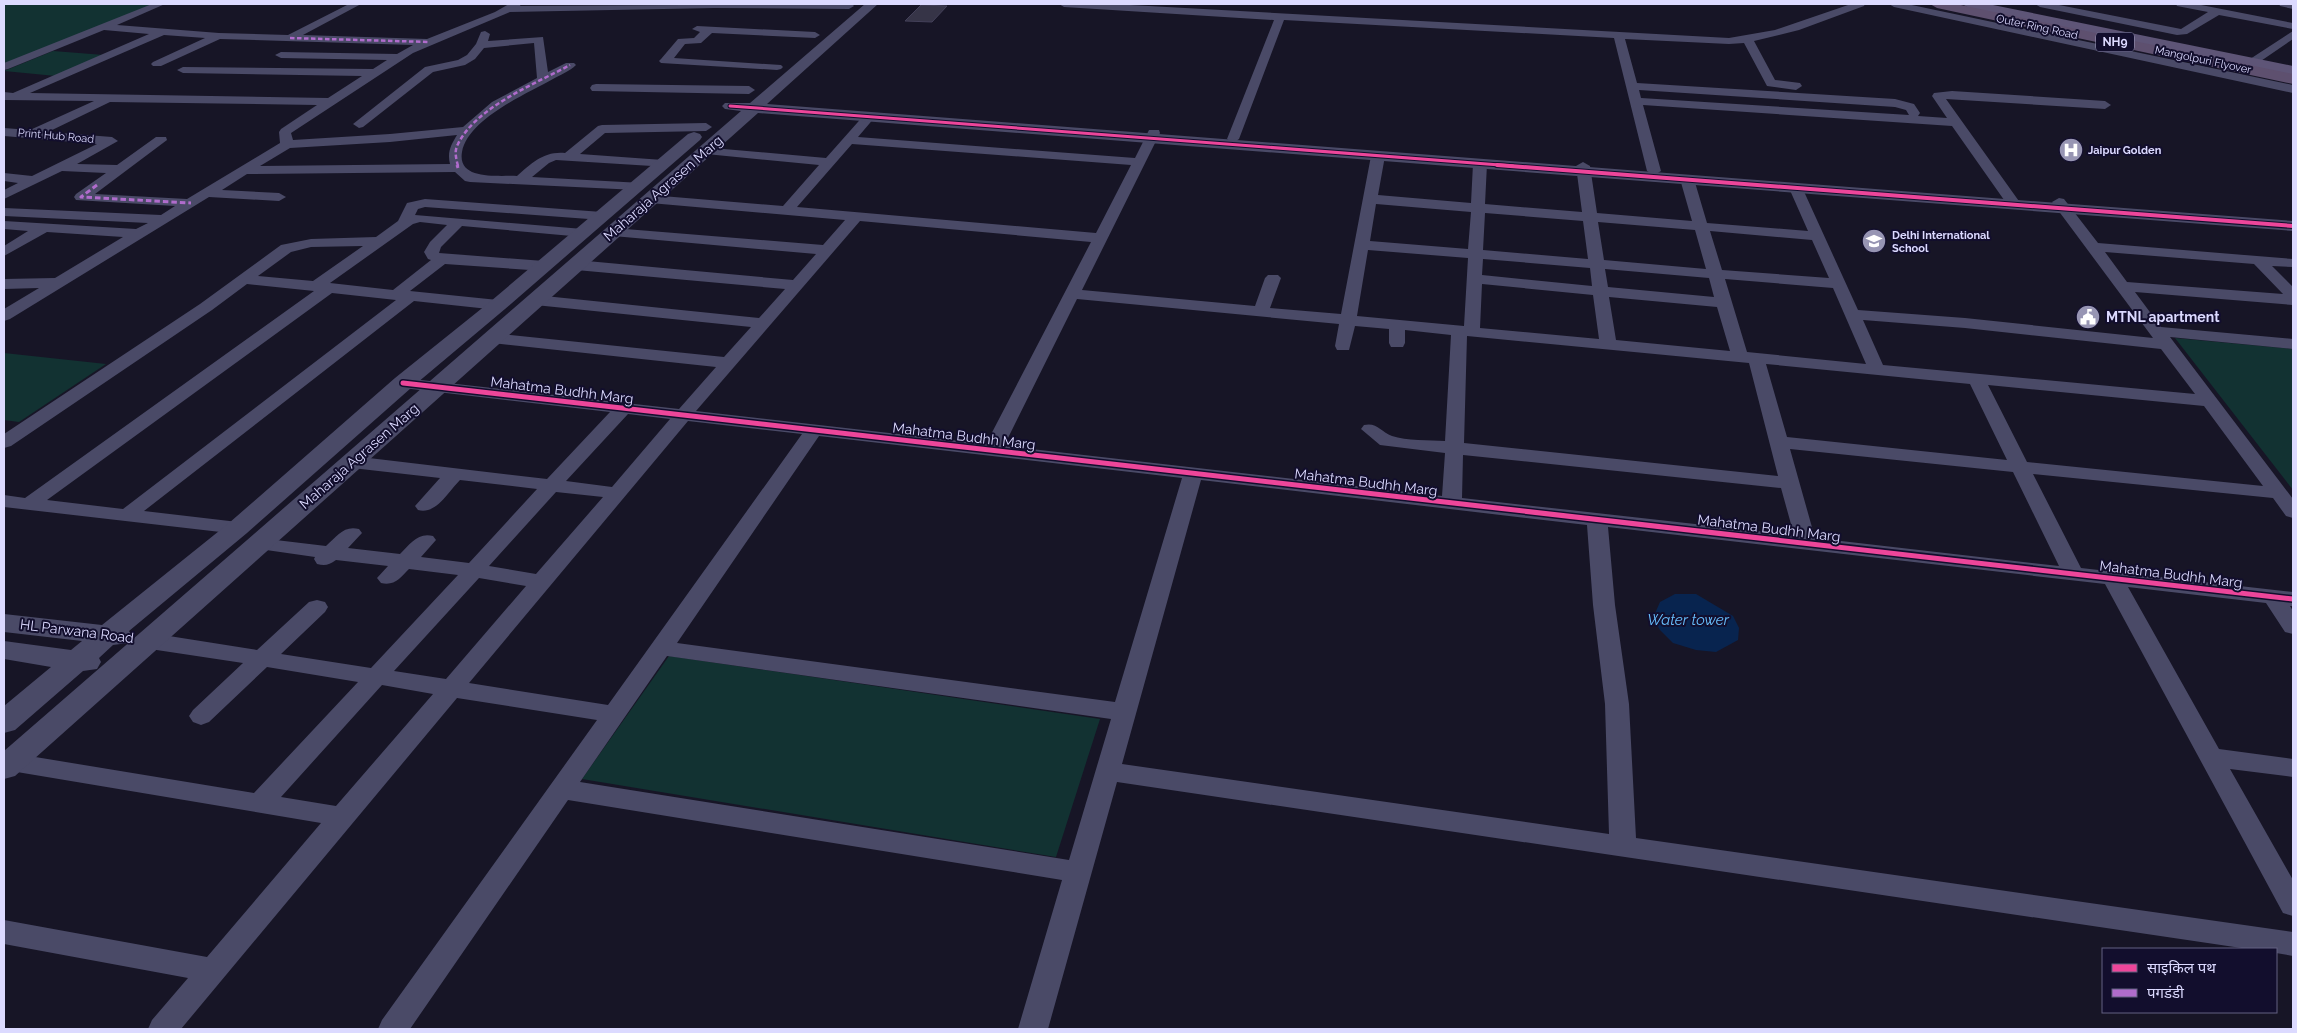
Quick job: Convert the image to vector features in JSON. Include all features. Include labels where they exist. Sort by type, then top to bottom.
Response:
[{"type":"highway","name":"Mangolpuri Flyover","points":[[1937,4],[2293,80]]},
{"type":"highway","name":"Mangolpuri Flyover","points":[[1954,4],[2293,71]]},
{"type":"main road","name":"Outer Ring Road","points":[[1927,4],[2293,80]]},
{"type":"main road","name":"Outer Ring Road","points":[[1970,4],[2253,61],[2293,71]]},
{"type":"street","points":[[4,67],[160,4]]},
{"type":"street","points":[[356,4],[290,38],[277,50],[400,57]]},
{"type":"street","name":"Maharaja Agrasen Marg","points":[[644,193],[663,164],[706,127],[746,101],[872,4]]},
{"type":"street","points":[[1064,4],[1729,41],[1748,40],[1778,33],[1860,4]]},
{"type":"street","points":[[1894,4],[2293,89]]},
{"type":"street","points":[[1992,4],[2253,61],[2293,34]]},
{"type":"street","points":[[2040,4],[2172,32],[2183,32],[2222,7],[2293,26]]},
{"type":"street","points":[[2071,10],[2084,4],[2192,26]]},
{"type":"street","points":[[2181,4],[2222,7],[2293,17]]},
{"type":"street","points":[[2284,4],[2293,6]]},
{"type":"street","points":[[728,31],[744,5]]},
{"type":"street","points":[[287,144],[285,132],[287,130],[400,57],[512,6],[851,5]]},
{"type":"street","name":"Maharaja Agrasen Marg","points":[[8,765],[576,265],[608,224],[644,193],[706,150],[746,101],[777,68],[851,5]]},
{"type":"street","points":[[1294,18],[1304,7],[1306,18]]},
{"type":"street","points":[[1233,139],[1280,17]]},
{"type":"street","points":[[359,124],[430,68],[460,63],[472,57],[486,35],[481,32],[476,22]]},
{"type":"street","points":[[102,27],[219,36],[430,42]]},
{"type":"street","points":[[693,28],[815,35]]},
{"type":"street","points":[[709,30],[697,41],[682,40],[665,61],[777,68]]},
{"type":"street","points":[[8,96],[164,32]]},
{"type":"street","points":[[157,64],[219,36]]},
{"type":"street","points":[[1619,36],[1654,171]]},
{"type":"street","points":[[481,45],[538,39],[543,79]]},
{"type":"street","points":[[1748,40],[1770,78],[1776,95]]},
{"type":"street","points":[[2276,46],[2293,50]]},
{"type":"street","points":[[570,65],[496,105],[467,130],[457,145],[455,156],[458,168],[470,178],[644,193],[786,211],[1100,238]]},
{"type":"street","points":[[184,70],[374,73]]},
{"type":"street","points":[[1771,83],[1846,92],[1850,100]]},
{"type":"street","points":[[1632,86],[1895,103],[1910,107],[1914,113]]},
{"type":"street","points":[[596,88],[1378,156],[1480,164],[1654,171],[2293,226]]},
{"type":"street","points":[[2011,201],[1939,95],[2105,105]]},
{"type":"street","points":[[8,96],[330,102]]},
{"type":"street","points":[[34,134],[108,98]]},
{"type":"street","points":[[746,101],[870,117],[1152,136],[1233,139],[1583,168],[1687,180],[2011,201]]},
{"type":"street","points":[[1636,102],[1954,119]]},
{"type":"street","points":[[1758,102],[1914,113],[1954,119]]},
{"type":"street","points":[[786,211],[870,117]]},
{"type":"street","points":[[568,157],[602,129],[706,127]]},
{"type":"street","points":[[4,316],[287,144],[390,138],[467,130]]},
{"type":"street","name":"Print Hub Road","points":[[4,132],[112,141],[4,195]]},
{"type":"street","points":[[992,450],[1152,136]]},
{"type":"street","points":[[162,140],[81,195],[81,197],[191,203]]},
{"type":"street","points":[[849,140],[1139,162]]},
{"type":"street","points":[[706,150],[830,162]]},
{"type":"street","points":[[1343,346],[1378,156]]},
{"type":"street","points":[[520,181],[544,160],[568,157],[663,164]]},
{"type":"street","points":[[1452,503],[1454,447],[1465,331],[1474,279],[1480,164]]},
{"type":"street","points":[[60,167],[120,169]]},
{"type":"street","points":[[245,170],[458,168]]},
{"type":"street","points":[[1583,168],[1608,345]]},
{"type":"street","points":[[4,177],[34,180]]},
{"type":"street","points":[[1687,180],[1724,303],[1748,358],[1778,442],[1806,544]]},
{"type":"street","points":[[97,185],[159,190]]},
{"type":"street","points":[[1796,188],[1877,370]]},
{"type":"street","points":[[207,193],[279,197]]},
{"type":"street","points":[[1370,199],[1817,236]]},
{"type":"street","points":[[405,221],[412,206],[425,203],[827,250]]},
{"type":"street","points":[[2061,205],[2293,219]]},
{"type":"street","points":[[2061,205],[2293,512]]},
{"type":"street","points":[[4,212],[164,219]]},
{"type":"street","points":[[4,252],[66,215]]},
{"type":"street","points":[[163,1029],[617,492],[856,216]]},
{"type":"street","points":[[29,504],[322,287],[405,221],[420,218],[583,233]]},
{"type":"street","points":[[458,222],[435,245],[431,252],[434,256],[442,259],[544,266]]},
{"type":"street","name":"Maharaja Agrasen Marg","points":[[4,722],[238,528],[403,384],[583,233],[608,224]]},
{"type":"street","points":[[4,225],[139,234]]},
{"type":"street","points":[[4,241],[21,242]]},
{"type":"street","points":[[4,442],[243,280],[286,248],[296,245],[378,241]]},
{"type":"street","points":[[1362,245],[1839,284]]},
{"type":"street","points":[[2093,247],[2293,263]]},
{"type":"street","points":[[127,515],[403,296],[442,259]]},
{"type":"street","points":[[2258,260],[2293,298]]},
{"type":"street","points":[[576,265],[797,284]]},
{"type":"street","points":[[1261,312],[1273,278]]},
{"type":"street","points":[[1474,279],[1724,303]]},
{"type":"street","points":[[243,280],[498,305]]},
{"type":"street","points":[[4,284],[57,284]]},
{"type":"street","points":[[2122,286],[2293,298]]},
{"type":"street","points":[[1071,294],[2209,401]]},
{"type":"street","points":[[535,300],[763,323]]},
{"type":"street","points":[[1852,314],[2161,337],[2293,344]]},
{"type":"street","points":[[1397,343],[1398,324]]},
{"type":"street","points":[[492,338],[728,363]]},
{"type":"street","points":[[1976,379],[2074,574]]},
{"type":"street","name":"Mahatma Budhh Marg","points":[[403,384],[2283,598]]},
{"type":"street","points":[[261,802],[624,408]]},
{"type":"street","points":[[4,427],[23,429]]},
{"type":"street","points":[[1370,429],[1387,441],[1790,483]]},
{"type":"street","points":[[393,1029],[814,430]]},
{"type":"street","points":[[1778,442],[2279,493]]},
{"type":"street","points":[[352,462],[617,492]]},
{"type":"street","points":[[424,506],[455,474]]},
{"type":"street","points":[[1033,1029],[1192,474]]},
{"type":"street","points":[[4,501],[238,528]]},
{"type":"street","points":[[1597,520],[1604,605],[1617,704],[1623,847]]},
{"type":"street","points":[[324,559],[352,533]]},
{"type":"street","points":[[388,578],[426,540]]},
{"type":"street","points":[[259,544],[324,559],[404,562],[474,570],[541,582]]},
{"type":"street","points":[[2113,579],[2211,757],[2287,882],[2293,905]]},
{"type":"street","points":[[2283,598],[2293,627]]},
{"type":"street","points":[[201,716],[316,607]]},
{"type":"street","name":"HL Parwana Road","points":[[4,623],[150,640]]},
{"type":"street","points":[[150,640],[614,714]]},
{"type":"street","points":[[661,648],[1124,712]]},
{"type":"street","name":"HL Parwana Road","points":[[4,650],[120,667]]},
{"type":"street","points":[[2211,757],[2293,768]]},
{"type":"street","points":[[8,765],[261,802],[342,817]]},
{"type":"street","points":[[1107,771],[2293,944]]},
{"type":"street","points":[[562,789],[1078,872]]},
{"type":"street","points":[[4,932],[212,970]]},
{"type":"green space","points":[[4,4],[155,4],[4,65]]},
{"type":"green space","points":[[53,51],[104,55],[56,76],[4,71]]},
{"type":"green space","points":[[2175,338],[2293,349],[2293,490]]},
{"type":"green space","points":[[4,353],[106,364],[19,422],[4,420]]},
{"type":"green space","points":[[669,656],[1100,719],[1056,857],[582,779]]},
{"type":"water","name":"Water tower","points":[[1675,594],[1696,594],[1733,616],[1739,628],[1738,640],[1716,652],[1696,650],[1673,643],[1660,630],[1653,618],[1660,602]]},
{"type":"building","points":[[921,5],[947,6],[932,22],[905,21]]},
{"type":"marked path","points":[[290,38],[430,42]]},
{"type":"marked path","points":[[458,168],[455,156],[457,145],[467,130],[496,105],[570,65]]},
{"type":"marked path","points":[[97,185],[81,197],[191,203]]},
{"type":"cycle path","points":[[730,106],[2293,226]]},
{"type":"cycle path","points":[[403,383],[2293,599]]},
{"type":"place","name":"Jaipur Golden","points":[[2071,150]]},
{"type":"place","name":"Delhi International School","points":[[1874,241]]},
{"type":"place","name":"MTNL apartment","points":[[2088,317]]}]
